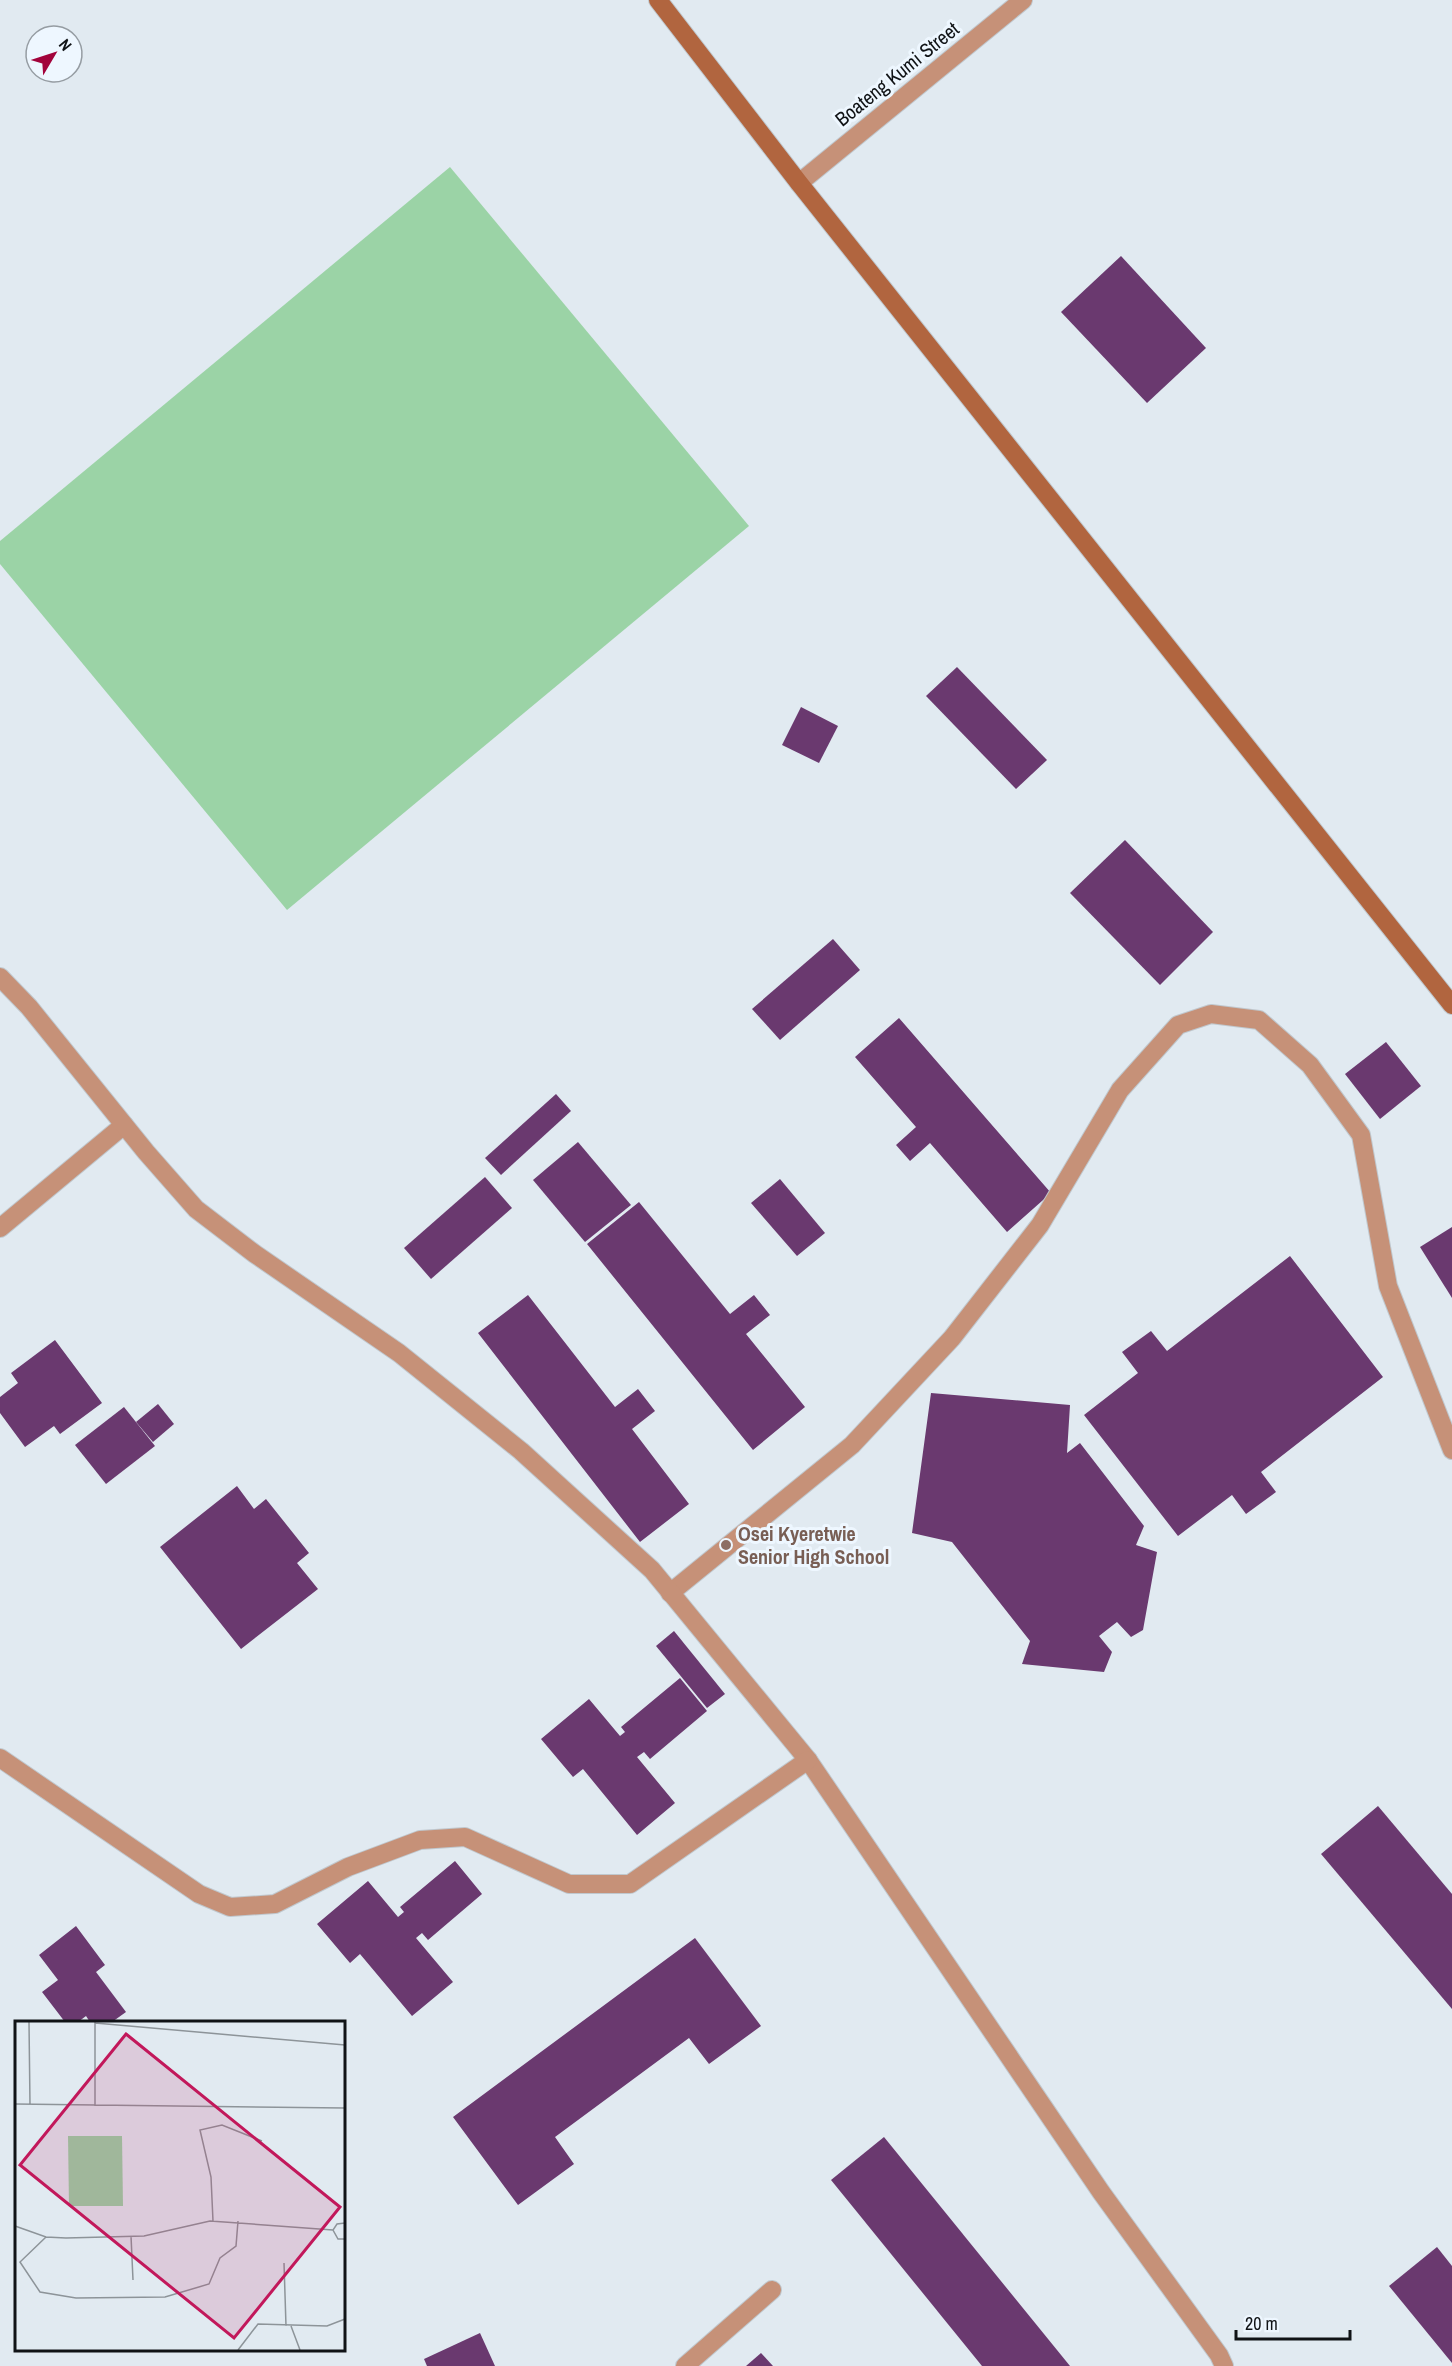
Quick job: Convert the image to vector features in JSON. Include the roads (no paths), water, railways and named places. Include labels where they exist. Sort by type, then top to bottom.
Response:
[{"type":"street","points":[[658,0],[799,183],[1452,1005]]},
{"type":"street","name":"Boateng Kumi Street","points":[[799,183],[1023,0]]},
{"type":"street","points":[[0,977],[29,1007],[124,1125],[196,1209],[255,1254],[399,1353],[512,1444],[652,1570],[808,1760],[1101,2192],[1219,2355],[1224,2366]]},
{"type":"street","points":[[670,1593],[852,1445],[945,1346],[1040,1225],[1120,1090],[1178,1025],[1211,1014],[1259,1020],[1310,1065],[1361,1135],[1388,1286],[1452,1450]]},
{"type":"street","points":[[0,1228],[124,1125]]},
{"type":"street","points":[[0,1758],[200,1894],[230,1907],[275,1904],[348,1867],[420,1840],[465,1837],[569,1884],[630,1884],[808,1760]]},
{"type":"street","points":[[685,2366],[772,2290]]},
{"type":"place","name":"Osei Kyeretwie Senior High School","points":[[726,1545]]}]
